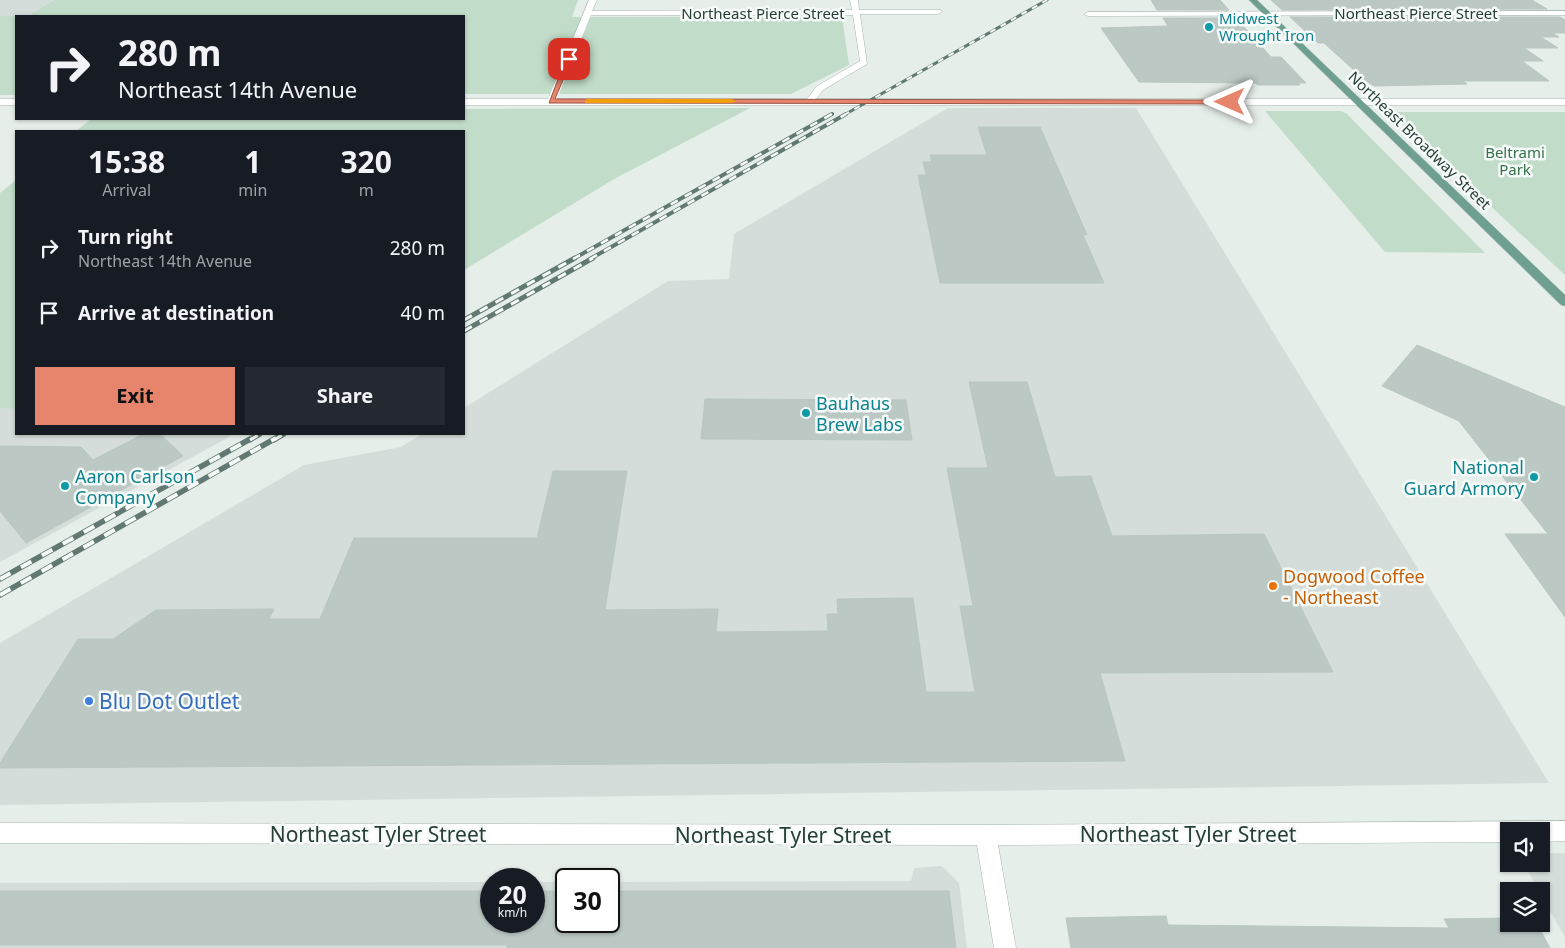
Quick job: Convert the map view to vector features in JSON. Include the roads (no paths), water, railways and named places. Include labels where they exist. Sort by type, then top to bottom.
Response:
[{"type":"main road","name":"Northeast Broadway Street","points":[[1253,0],[1565,302]]},
{"type":"street","points":[[551,102],[593,0]]},
{"type":"street","points":[[810,101],[820,88],[863,64],[854,0]]},
{"type":"street","name":"Northeast Pierce Street","points":[[587,13],[857,14],[938,12]]},
{"type":"street","name":"Northeast Pierce Street","points":[[1088,14],[1565,13]]},
{"type":"street","points":[[0,102],[15,102]]},
{"type":"street","points":[[465,102],[1565,102]]},
{"type":"street","name":"Northeast Tyler Street","points":[[0,833],[986,835],[1565,831]]},
{"type":"street","points":[[986,835],[1005,948]]},
{"type":"railway","points":[[844,115],[1047,0]]},
{"type":"railway","points":[[573,259],[832,114],[830,115]]},
{"type":"railway","points":[[590,259],[846,114]]},
{"type":"railway","points":[[465,319],[575,258]]},
{"type":"railway","points":[[465,330],[593,258]]},
{"type":"railway","points":[[250,440],[258,435]]},
{"type":"railway","points":[[274,440],[282,435]]},
{"type":"railway","points":[[0,579],[252,438]]},
{"type":"railway","points":[[0,595],[276,438]]},
{"type":"place","name":"Midwest Wrought Iron","points":[[1209,27]]},
{"type":"place","name":"Bauhaus Brew Labs","points":[[806,413]]},
{"type":"place","name":"National Guard Armory","points":[[1534,477]]},
{"type":"place","name":"Aaron Carlson Company","points":[[65,486]]},
{"type":"place","name":"Dogwood Coffee - Northeast","points":[[1273,586]]},
{"type":"place","name":"Blu Dot Outlet","points":[[89,701]]},
{"type":"park label","name":"Beltrami Park","points":[[1515,160]]}]
